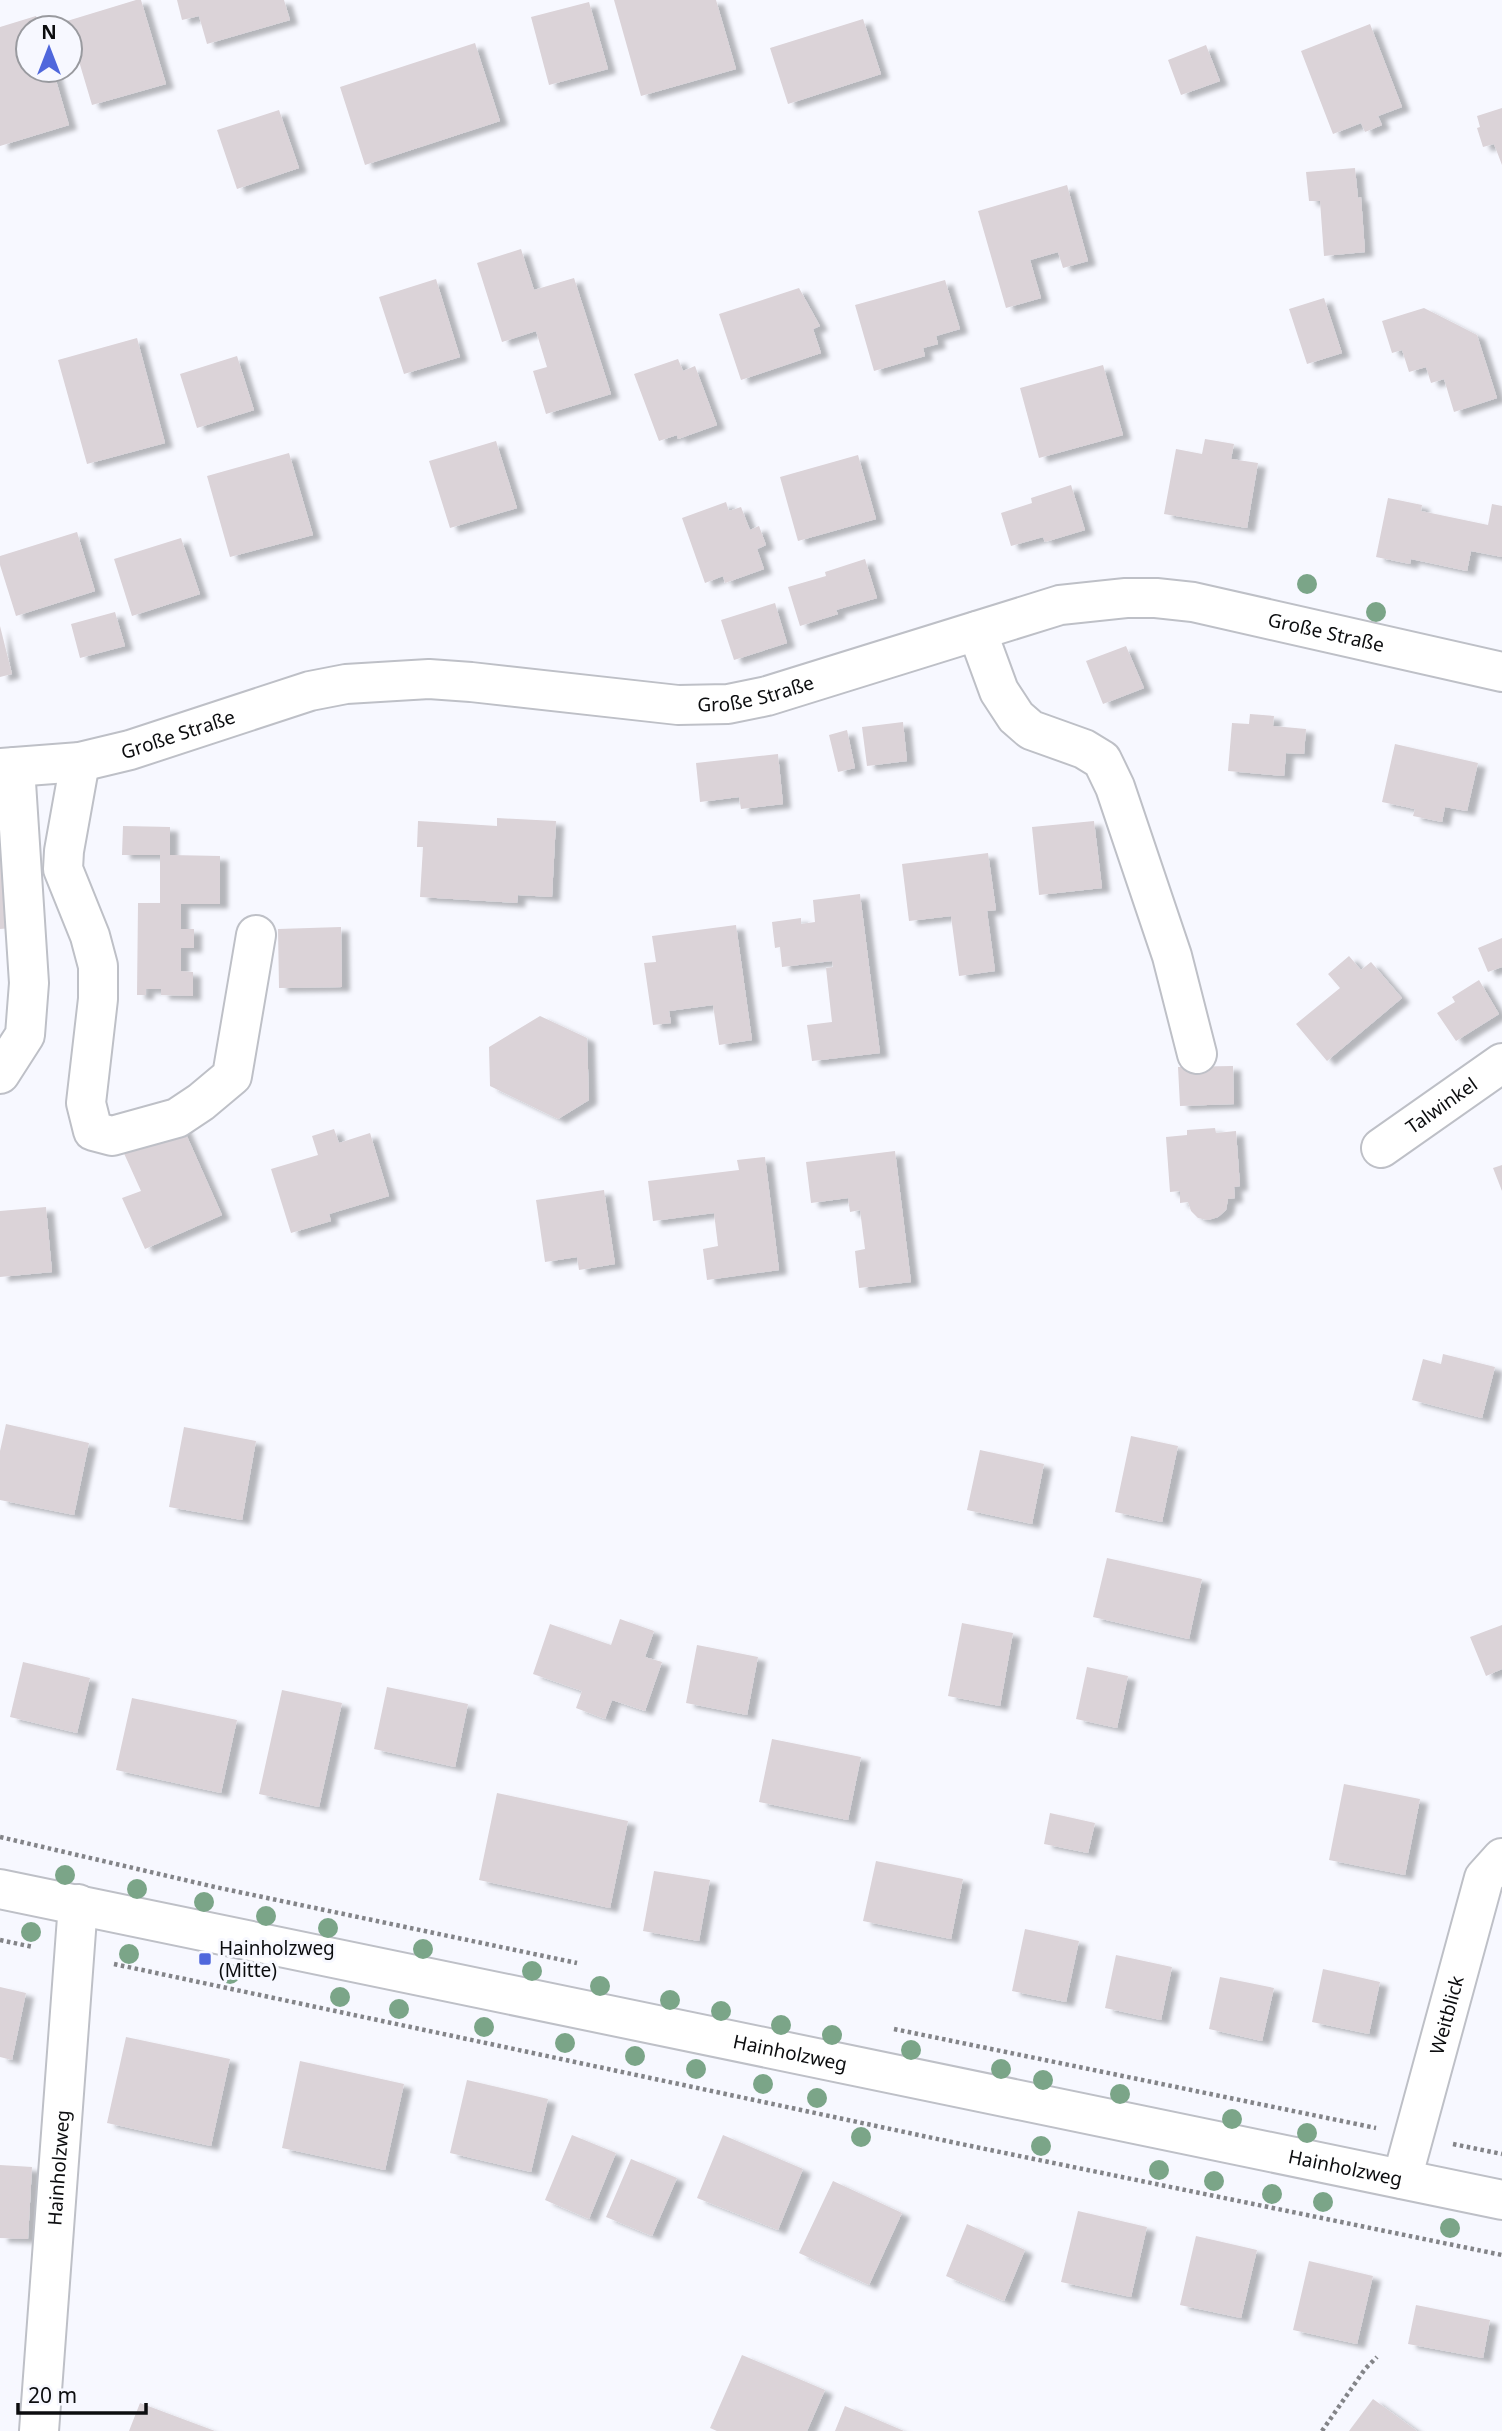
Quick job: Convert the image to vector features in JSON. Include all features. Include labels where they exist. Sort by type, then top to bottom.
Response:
[{"type":"street","name":"Große Straße","points":[[7,767],[80,762],[131,750],[310,691],[346,684],[429,679],[678,705],[728,704],[767,696],[1060,605],[1126,597],[1156,597],[1231,610],[1502,672]]},
{"type":"street","points":[[977,631],[999,691],[1016,717],[1031,730],[1084,749],[1102,760],[1115,787],[1171,956],[1197,1054]]},
{"type":"street","points":[[80,762],[64,851],[64,869],[90,936],[98,966],[98,999],[86,1103],[93,1131],[112,1136],[177,1118],[232,1076],[257,935]]},
{"type":"street","points":[[0,1074],[25,1035],[29,983],[7,767]]},
{"type":"street","name":"Talwinkel","points":[[1381,1148],[1502,1063]]},
{"type":"street","name":"Weitblick","points":[[1402,2179],[1484,1878],[1502,1858]]},
{"type":"street","name":"Hainholzweg","points":[[0,1889],[1502,2200]]},
{"type":"street","name":"Hainholzweg","points":[[40,2431],[78,1905]]},
{"type":"path","points":[[0,1837],[215,1887],[583,1964]]},
{"type":"path","points":[[0,1940],[961,2144],[1502,2255]]},
{"type":"path","points":[[890,2028],[1502,2154]]},
{"type":"path","points":[[1322,2431],[1364,2369],[1377,2357]]},
{"type":"building","points":[[141,0],[166,84],[92,105],[84,78],[84,16]]},
{"type":"building","points":[[177,0],[284,0],[290,20],[207,44],[199,16],[182,20]]},
{"type":"building","points":[[614,0],[716,0],[736,69],[641,96]]},
{"type":"building","points":[[589,2],[608,69],[549,85],[531,17]]},
{"type":"building","points":[[863,19],[881,74],[788,104],[770,48]]},
{"type":"building","points":[[14,23],[14,84],[57,84],[69,125],[0,146],[0,27]]},
{"type":"building","points":[[1370,24],[1402,107],[1378,116],[1382,125],[1365,132],[1361,123],[1333,134],[1301,51]]},
{"type":"building","points":[[475,43],[500,121],[365,165],[340,87]]},
{"type":"building","points":[[1206,45],[1220,81],[1181,95],[1168,60]]},
{"type":"building","points":[[1502,108],[1502,165],[1494,144],[1483,147],[1477,128],[1480,127],[1477,116]]},
{"type":"building","points":[[279,110],[299,168],[237,189],[217,130]]},
{"type":"building","points":[[1355,168],[1358,198],[1361,197],[1365,252],[1324,256],[1320,201],[1309,201],[1306,172]]},
{"type":"building","points":[[1067,185],[1088,261],[1063,268],[1058,252],[1030,260],[1041,298],[1006,308],[978,211]]},
{"type":"building","points":[[521,249],[534,290],[574,278],[611,394],[546,414],[533,371],[547,367],[536,331],[502,342],[477,263]]},
{"type":"building","points":[[436,279],[460,357],[404,374],[379,297]]},
{"type":"building","points":[[945,280],[960,329],[936,336],[938,344],[923,348],[925,356],[874,371],[855,305]]},
{"type":"building","points":[[799,288],[820,326],[813,329],[821,353],[741,380],[719,314]]},
{"type":"building","points":[[1324,298],[1342,353],[1307,364],[1289,309]]},
{"type":"building","points":[[1424,308],[1477,335],[1497,398],[1454,412],[1444,379],[1431,383],[1426,367],[1409,372],[1402,350],[1392,353],[1382,321]]},
{"type":"building","points":[[137,338],[165,443],[87,464],[58,360]]},
{"type":"building","points":[[237,356],[254,410],[197,428],[180,374]]},
{"type":"building","points":[[678,359],[683,371],[695,366],[717,425],[678,439],[677,435],[659,441],[634,374]]},
{"type":"building","points":[[1103,365],[1123,435],[1039,458],[1020,388]]},
{"type":"building","points":[[1205,439],[1234,444],[1231,459],[1258,463],[1247,528],[1164,514],[1176,449],[1202,454]]},
{"type":"building","points":[[496,441],[517,508],[450,528],[429,461]]},
{"type":"building","points":[[289,453],[313,535],[230,557],[207,476]]},
{"type":"building","points":[[858,455],[876,519],[798,541],[780,477]]},
{"type":"building","points":[[1071,485],[1085,530],[1045,542],[1043,537],[1011,546],[1001,513],[1032,503],[1031,498]]},
{"type":"building","points":[[1388,498],[1422,505],[1421,511],[1488,525],[1492,504],[1502,506],[1502,557],[1471,551],[1467,571],[1411,559],[1410,564],[1376,557]]},
{"type":"building","points":[[726,502],[729,511],[741,507],[750,530],[759,526],[766,545],[757,549],[764,569],[725,583],[723,576],[705,583],[682,518]]},
{"type":"building","points":[[77,532],[95,591],[16,616],[0,565],[0,556]]},
{"type":"building","points":[[181,538],[200,594],[132,616],[114,559]]},
{"type":"building","points":[[865,559],[877,598],[836,610],[838,614],[800,626],[788,587],[826,576],[825,572]]},
{"type":"building","points":[[775,603],[787,643],[734,660],[721,620]]},
{"type":"building","points":[[115,612],[125,646],[80,658],[71,624]]},
{"type":"building","points":[[0,626],[12,674],[0,677]]},
{"type":"building","points":[[1126,646],[1144,688],[1103,704],[1086,661]]},
{"type":"building","points":[[1250,714],[1274,716],[1273,726],[1306,729],[1304,754],[1286,753],[1284,776],[1228,771],[1232,723],[1249,724]]},
{"type":"building","points":[[903,722],[907,761],[867,766],[862,727]]},
{"type":"building","points":[[847,730],[855,768],[838,772],[829,735]]},
{"type":"building","points":[[1395,744],[1478,763],[1467,811],[1445,807],[1442,822],[1413,816],[1415,809],[1382,802]]},
{"type":"building","points":[[778,754],[783,804],[741,809],[739,797],[700,802],[696,763]]},
{"type":"building","points":[[497,818],[556,821],[552,897],[518,895],[517,903],[420,897],[423,847],[417,847],[418,821],[497,826]]},
{"type":"building","points":[[1094,821],[1102,888],[1039,895],[1032,827]]},
{"type":"building","points":[[123,826],[170,827],[170,855],[220,856],[220,904],[181,904],[181,929],[194,929],[194,948],[181,948],[181,971],[193,972],[193,996],[161,995],[161,989],[146,989],[146,995],[137,995],[138,903],[160,903],[160,855],[122,855]]},
{"type":"building","points":[[9,841],[12,928],[0,929],[0,842]]},
{"type":"building","points":[[988,853],[996,910],[987,911],[995,971],[959,976],[951,916],[909,921],[902,864]]},
{"type":"building","points":[[860,894],[880,1053],[812,1061],[807,1025],[832,1022],[826,968],[833,967],[832,961],[782,967],[780,947],[775,948],[772,922],[801,918],[801,924],[815,922],[813,900]]},
{"type":"building","points":[[736,925],[752,1040],[719,1045],[713,1005],[669,1011],[671,1023],[653,1025],[644,963],[656,962],[652,936]]},
{"type":"building","points":[[341,927],[342,987],[279,988],[278,929]]},
{"type":"building","points":[[1502,938],[1502,967],[1488,972],[1478,948]]},
{"type":"building","points":[[1349,956],[1361,970],[1371,962],[1402,998],[1327,1061],[1296,1024],[1340,988],[1328,974]]},
{"type":"building","points":[[1479,980],[1499,1014],[1456,1041],[1437,1013],[1455,1002],[1452,997]]},
{"type":"building","points":[[540,1016],[587,1038],[589,1100],[558,1119],[490,1086],[489,1047]]},
{"type":"building","points":[[1233,1066],[1234,1104],[1180,1106],[1178,1067]]},
{"type":"building","points":[[181,1123],[222,1215],[145,1249],[122,1198],[141,1191],[122,1149]]},
{"type":"building","points":[[1215,1128],[1216,1133],[1236,1131],[1240,1186],[1234,1187],[1235,1198],[1228,1199],[1226,1210],[1218,1217],[1208,1220],[1198,1218],[1191,1211],[1188,1202],[1180,1203],[1180,1191],[1170,1192],[1166,1137],[1187,1135],[1187,1130]]},
{"type":"building","points":[[334,1129],[339,1143],[370,1133],[389,1196],[329,1214],[331,1221],[291,1233],[271,1169],[318,1155],[312,1136]]},
{"type":"building","points":[[895,1151],[911,1282],[859,1288],[855,1251],[865,1249],[860,1210],[850,1212],[848,1198],[811,1203],[806,1162]]},
{"type":"building","points":[[765,1157],[779,1270],[707,1280],[703,1249],[718,1246],[714,1213],[653,1221],[648,1181],[739,1170],[737,1160]]},
{"type":"building","points":[[1502,1165],[1502,1191],[1493,1168]]},
{"type":"building","points":[[604,1190],[615,1264],[579,1270],[577,1257],[545,1262],[536,1200]]},
{"type":"building","points":[[46,1207],[52,1272],[0,1277],[0,1211]]},
{"type":"building","points":[[1443,1354],[1495,1367],[1482,1418],[1412,1400],[1423,1359],[1441,1364]]},
{"type":"building","points":[[6,1424],[89,1443],[74,1515],[0,1500],[0,1451]]},
{"type":"building","points":[[184,1427],[256,1441],[242,1520],[169,1507]]},
{"type":"building","points":[[1131,1436],[1178,1446],[1162,1522],[1115,1512]]},
{"type":"building","points":[[980,1450],[1044,1464],[1032,1524],[967,1510]]},
{"type":"building","points":[[1107,1558],[1202,1579],[1189,1639],[1093,1617]]},
{"type":"building","points":[[620,1619],[654,1631],[645,1657],[662,1662],[645,1711],[612,1700],[605,1719],[576,1708],[582,1691],[533,1674],[550,1624],[611,1645]]},
{"type":"building","points":[[962,1623],[1013,1633],[1000,1706],[948,1696]]},
{"type":"building","points":[[1502,1625],[1502,1669],[1486,1676],[1470,1637]]},
{"type":"building","points":[[697,1645],[758,1657],[747,1715],[686,1703]]},
{"type":"building","points":[[23,1662],[90,1678],[77,1733],[10,1717]]},
{"type":"building","points":[[1087,1667],[1128,1676],[1117,1728],[1076,1719]]},
{"type":"building","points":[[387,1687],[468,1704],[455,1767],[374,1749]]},
{"type":"building","points":[[282,1690],[342,1703],[319,1807],[259,1794]]},
{"type":"building","points":[[132,1698],[237,1720],[221,1793],[116,1770]]},
{"type":"building","points":[[772,1739],[861,1757],[848,1820],[759,1802]]},
{"type":"building","points":[[1344,1784],[1420,1799],[1405,1875],[1329,1860]]},
{"type":"building","points":[[497,1793],[628,1821],[610,1908],[479,1880]]},
{"type":"building","points":[[1050,1813],[1095,1823],[1088,1853],[1044,1844]]},
{"type":"building","points":[[876,1861],[963,1879],[951,1939],[863,1921]]},
{"type":"building","points":[[654,1871],[710,1880],[699,1941],[643,1931]]},
{"type":"building","points":[[1025,1929],[1079,1941],[1066,2002],[1012,1991]]},
{"type":"building","points":[[1116,1955],[1172,1967],[1161,2020],[1105,2008]]},
{"type":"building","points":[[1323,1969],[1380,1982],[1369,2034],[1312,2022]]},
{"type":"building","points":[[1220,1977],[1274,1988],[1262,2041],[1209,2029]]},
{"type":"building","points":[[0,1987],[26,1993],[12,2060],[0,2057]]},
{"type":"building","points":[[126,2037],[230,2059],[211,2146],[107,2123]]},
{"type":"building","points":[[300,2061],[404,2084],[385,2170],[282,2148]]},
{"type":"building","points":[[467,2080],[548,2099],[531,2172],[450,2153]]},
{"type":"building","points":[[572,2135],[616,2153],[589,2219],[545,2200]]},
{"type":"building","points":[[723,2135],[803,2169],[778,2230],[697,2198]]},
{"type":"building","points":[[631,2159],[677,2178],[652,2236],[606,2217]]},
{"type":"building","points":[[0,2165],[32,2167],[28,2239],[0,2238]]},
{"type":"building","points":[[833,2181],[902,2213],[869,2285],[799,2253]]},
{"type":"building","points":[[1078,2211],[1147,2227],[1131,2297],[1061,2282]]},
{"type":"building","points":[[967,2224],[1025,2250],[1004,2301],[946,2276]]},
{"type":"building","points":[[1196,2236],[1257,2250],[1241,2318],[1180,2305]]},
{"type":"building","points":[[1309,2261],[1373,2276],[1357,2344],[1293,2330]]},
{"type":"building","points":[[1416,2305],[1490,2320],[1483,2358],[1408,2344]]},
{"type":"building","points":[[742,2355],[825,2390],[807,2431],[717,2431],[710,2428]]},
{"type":"building","points":[[1373,2399],[1417,2431],[1349,2431]]},
{"type":"building","points":[[140,2403],[188,2421],[215,2431],[129,2431]]},
{"type":"building","points":[[845,2406],[904,2431],[835,2431]]},
{"type":"place","name":"Hainholzweg (Mitte)","points":[[205,1959]]}]
